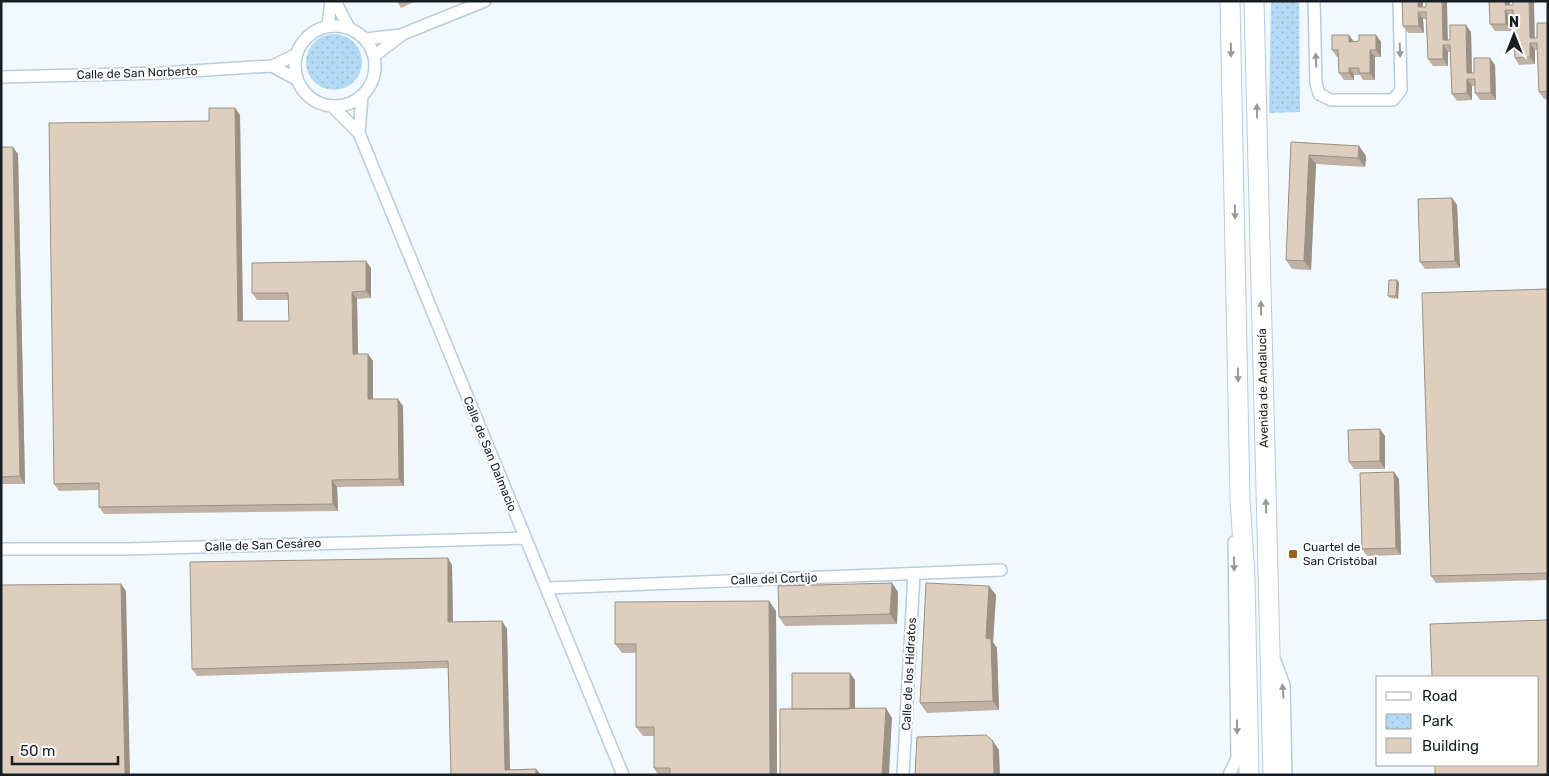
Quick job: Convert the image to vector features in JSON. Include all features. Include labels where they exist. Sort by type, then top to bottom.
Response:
[{"type":"main road","name":"Avenida de Andalucía","points":[[1230,1],[1240,499],[1245,577],[1248,775]]},
{"type":"main road","name":"Avenida de Andalucía","points":[[1254,1],[1272,775]]},
{"type":"street","points":[[328,25],[331,1]]},
{"type":"street","points":[[335,1],[349,28]]},
{"type":"street","points":[[374,56],[403,34],[485,1]]},
{"type":"street","points":[[1314,1],[1316,83],[1319,94],[1331,100],[1393,100],[1401,90],[1399,1]]},
{"type":"street","points":[[328,25],[349,28],[365,38],[374,56],[374,77],[362,96],[348,104],[332,106],[317,102],[304,92],[296,79],[295,55],[302,41],[313,31],[328,25]]},
{"type":"street","points":[[365,38],[403,34]]},
{"type":"street","name":"Calle de San Norberto","points":[[1,77],[161,74],[272,66],[295,55]]},
{"type":"street","points":[[272,66],[296,79]]},
{"type":"street","name":"Calle de San Dalmacio","points":[[359,133],[362,96]]},
{"type":"street","name":"Calle de San Dalmacio","points":[[332,106],[359,133],[525,538],[548,588],[623,775]]},
{"type":"street","name":"Avenida de Andalucía","points":[[1229,775],[1238,758],[1234,533],[1240,499]]},
{"type":"street","name":"Calle de San Cesáreo","points":[[1,550],[126,549],[525,538]]},
{"type":"street","name":"Calle del Cortijo","points":[[548,588],[1001,570]]},
{"type":"street","name":"Calle de los Hidratos","points":[[903,775],[914,574]]},
{"type":"street","points":[[1270,646],[1284,685],[1286,775]]},
{"type":"green space","points":[[1271,1],[1299,1],[1300,112],[1269,113]]},
{"type":"green space","points":[[328,34],[340,34],[350,38],[358,46],[362,62],[358,78],[350,86],[340,90],[328,90],[318,86],[310,78],[306,68],[306,56],[310,46],[318,38]]},
{"type":"building","points":[[1402,1],[1418,1],[1418,7],[1426,7],[1426,1],[1442,1],[1443,40],[1450,40],[1450,25],[1466,25],[1467,73],[1474,73],[1474,58],[1490,58],[1491,93],[1475,93],[1475,79],[1467,79],[1467,93],[1452,94],[1450,45],[1443,45],[1443,59],[1428,59],[1426,12],[1418,12],[1419,26],[1403,26]]},
{"type":"building","points":[[1489,1],[1505,1],[1505,5],[1513,5],[1513,1],[1529,1],[1530,38],[1537,38],[1537,23],[1548,23],[1548,91],[1539,92],[1537,43],[1530,43],[1530,57],[1515,58],[1513,10],[1505,10],[1506,24],[1490,24]]},
{"type":"building","points":[[1332,35],[1349,35],[1349,42],[1359,41],[1359,35],[1376,35],[1376,50],[1370,50],[1370,73],[1359,73],[1359,68],[1349,68],[1349,73],[1339,73],[1338,50],[1332,50]]},
{"type":"building","points":[[209,108],[235,108],[238,321],[289,321],[288,293],[252,293],[252,263],[366,261],[366,291],[352,292],[353,354],[368,354],[368,399],[398,399],[399,479],[332,480],[333,504],[99,507],[99,483],[54,484],[49,123],[209,121]]},
{"type":"building","points":[[1291,142],[1359,146],[1358,158],[1309,155],[1304,261],[1286,260]]},
{"type":"building","points":[[1,147],[13,147],[20,476],[1,477]]},
{"type":"building","points":[[1452,198],[1455,261],[1420,262],[1418,199]]},
{"type":"building","points":[[1389,280],[1397,280],[1396,296],[1388,296]]},
{"type":"building","points":[[1548,289],[1548,573],[1431,576],[1422,293]]},
{"type":"building","points":[[1380,429],[1380,461],[1349,462],[1348,430]]},
{"type":"building","points":[[1394,472],[1396,548],[1362,549],[1360,473]]},
{"type":"building","points":[[448,558],[448,622],[502,621],[505,770],[536,769],[536,775],[451,775],[448,661],[192,669],[190,562]]},
{"type":"building","points":[[892,583],[890,614],[779,617],[778,586]]},
{"type":"building","points":[[926,583],[989,586],[986,638],[991,639],[993,701],[920,703]]},
{"type":"building","points":[[121,584],[125,775],[1,775],[1,585]]},
{"type":"building","points":[[769,601],[770,775],[670,775],[670,768],[654,768],[654,727],[636,727],[636,644],[615,644],[615,602]]},
{"type":"building","points":[[1548,620],[1548,775],[1435,775],[1435,766],[1539,766],[1539,676],[1432,676],[1430,624]]},
{"type":"building","points":[[792,673],[850,673],[850,709],[792,709]]},
{"type":"building","points":[[886,708],[882,775],[780,775],[780,709]]},
{"type":"building","points":[[986,735],[993,741],[994,775],[915,775],[917,737]]},
{"type":"place","name":"Cuartel de San Cristóbal","points":[[1293,554]]}]
